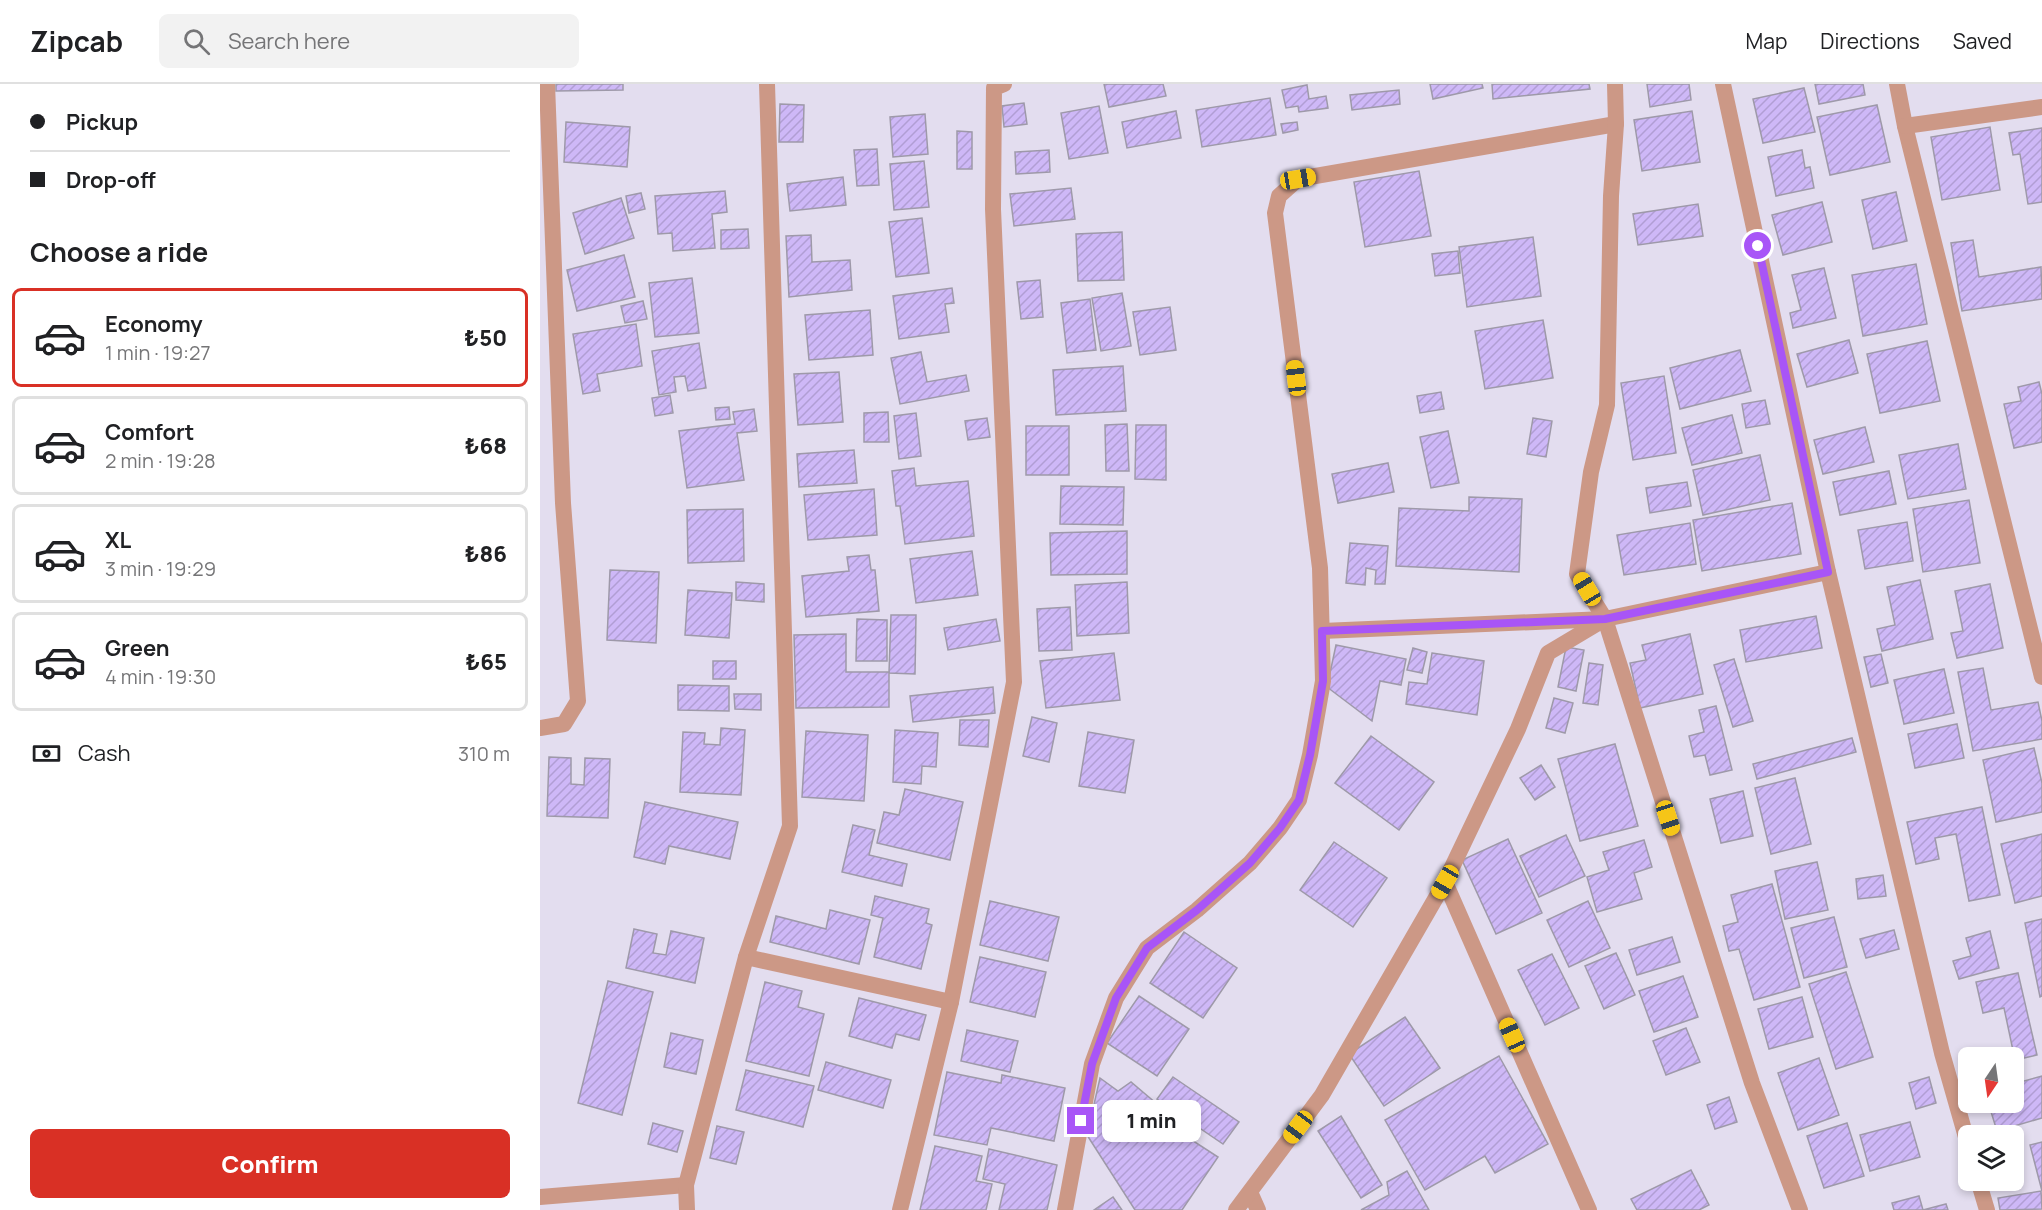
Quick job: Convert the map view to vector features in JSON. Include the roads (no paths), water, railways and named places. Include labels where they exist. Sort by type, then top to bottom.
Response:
[{"type":"street","points":[[540,728],[564,724],[578,701],[562,503],[547,84]]},
{"type":"street","points":[[687,1210],[686,1185],[746,957],[790,826],[767,84]]},
{"type":"street","points":[[900,1210],[951,1002],[1014,682],[993,208],[994,88],[1004,84]]},
{"type":"street","points":[[1615,84],[1616,124],[1611,196],[1607,405],[1591,472],[1577,574],[1605,619],[1752,1083],[1800,1210]]},
{"type":"street","points":[[1722,84],[1828,572],[1942,1053],[1963,1125]]},
{"type":"street","points":[[1897,84],[1905,126],[2040,659],[2042,677]]},
{"type":"street","points":[[1905,126],[2042,107]]},
{"type":"street","points":[[1065,1210],[1092,1064],[1116,998],[1147,948],[1197,910],[1250,863],[1280,828],[1299,800],[1310,755],[1323,681],[1320,567],[1275,213],[1279,196],[1298,179],[1616,124]]},
{"type":"street","points":[[1322,631],[1605,619],[1828,572]]},
{"type":"street","points":[[1236,1210],[1322,1095],[1445,882],[1518,729],[1548,653],[1605,619]]},
{"type":"street","points":[[1445,882],[1589,1210]]},
{"type":"street","points":[[746,957],[951,1002]]},
{"type":"street","points":[[540,1197],[686,1185]]},
{"type":"street","points":[[1981,1191],[1987,1210]]},
{"type":"street","points":[[1250,1192],[1258,1210]]}]
